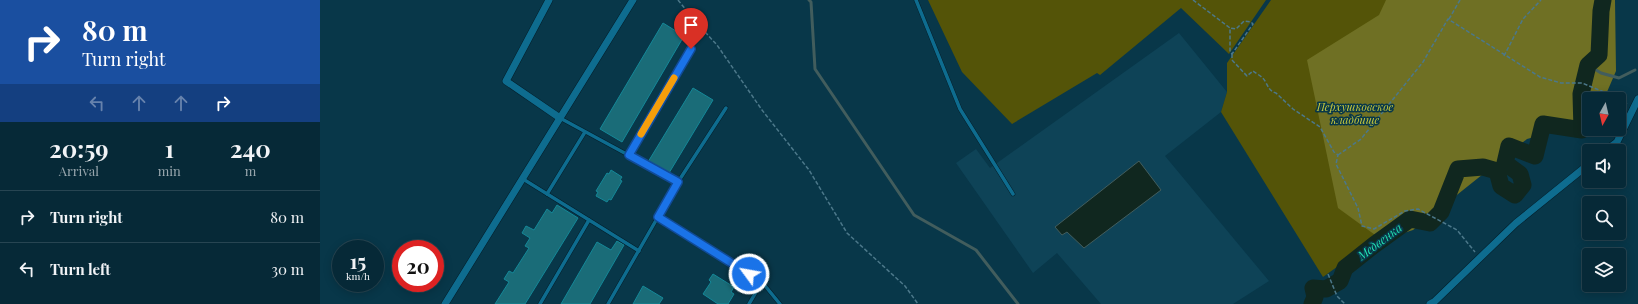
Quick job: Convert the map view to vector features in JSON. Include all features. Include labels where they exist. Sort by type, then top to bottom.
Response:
[{"type":"street","points":[[549,0],[506,80],[560,118]]},
{"type":"street","points":[[445,304],[633,0]]},
{"type":"street","points":[[1614,144],[1617,142],[1638,99]]},
{"type":"street","points":[[1430,304],[1516,223],[1582,170]]},
{"type":"lane","points":[[916,0],[960,109],[1013,194]]},
{"type":"lane","points":[[629,155],[691,49]]},
{"type":"lane","points":[[608,304],[678,182],[726,108]]},
{"type":"lane","points":[[560,118],[678,182]]},
{"type":"lane","points":[[547,194],[585,132]]},
{"type":"lane","points":[[523,179],[639,251]]},
{"type":"lane","points":[[658,217],[762,282],[780,304]]},
{"type":"lane","points":[[540,304],[589,220]]},
{"type":"lane","points":[[749,304],[762,282]]},
{"type":"path","points":[[678,0],[717,45],[762,110],[809,170],[846,233],[905,286],[918,304]]},
{"type":"path","points":[[1193,0],[1230,28],[1236,29],[1244,21],[1251,22],[1253,24],[1232,54]]},
{"type":"path","points":[[1460,0],[1423,62],[1361,138],[1338,155],[1336,164],[1358,208],[1362,226],[1374,229],[1405,210],[1418,209],[1458,230],[1480,258]]},
{"type":"path","points":[[1504,56],[1523,19],[1541,0]]},
{"type":"path","points":[[1448,19],[1504,56],[1540,77],[1562,83],[1582,82],[1621,99],[1634,108]]},
{"type":"path","points":[[1230,28],[1230,52],[1232,54],[1232,60],[1247,76],[1254,71],[1265,80],[1266,86],[1293,109],[1320,128],[1334,152],[1338,155]]},
{"type":"path","points":[[1328,274],[1337,296],[1345,304]]},
{"type":"shaded area","points":[[1179,33],[1227,92],[1221,112],[1165,156],[1269,281],[1233,304],[1101,304],[1057,253],[1033,273],[956,163],[976,149],[990,168]]},
{"type":"shaded area","points":[[1139,161],[1161,190],[1084,248],[1067,232],[1062,235],[1055,227]]},
{"type":"green space","points":[[928,0],[1266,0],[1229,54],[1181,8],[1100,75],[1097,73],[1012,124],[962,72]]},
{"type":"green space","name":"Перхушковское кладбище","points":[[1271,0],[1593,0],[1570,99],[1323,277],[1221,112],[1227,92],[1227,63]]},
{"type":"green space","name":"Перхушковское кладбище","points":[[1386,0],[1615,0],[1616,71],[1607,92],[1582,92],[1582,124],[1527,139],[1413,230],[1382,240],[1338,208],[1307,60],[1379,15]]},
{"type":"building","points":[[663,23],[684,36],[622,142],[600,129]]},
{"type":"building","points":[[693,88],[713,100],[669,173],[648,162]]},
{"type":"building","points":[[611,170],[622,177],[620,180],[622,181],[611,200],[609,199],[607,202],[596,196],[598,192],[596,191],[607,173],[609,174]]},
{"type":"building","points":[[557,205],[578,218],[525,304],[495,304],[509,282],[504,279],[509,271],[513,273],[529,248],[525,246],[530,238],[522,233],[526,226],[534,230],[547,209],[552,213]]},
{"type":"building","points":[[617,241],[624,245],[590,304],[561,304],[597,242],[611,250]]},
{"type":"building","points":[[713,274],[734,287],[731,292],[734,294],[728,304],[718,304],[703,294],[711,282],[709,280]]},
{"type":"building","points":[[643,286],[663,298],[659,304],[633,304]]},
{"type":"waterway","points":[[809,0],[811,2],[815,69],[914,215],[976,250],[1018,304]]},
{"type":"waterway","name":"Медвенка","points":[[1312,304],[1315,297],[1313,288],[1326,289],[1340,281],[1345,268],[1410,219],[1430,223],[1441,212],[1458,169],[1483,167],[1497,171],[1501,186],[1515,195],[1523,185],[1520,174],[1505,163],[1509,146],[1535,156],[1543,124],[1582,130],[1581,94],[1588,65],[1599,55],[1603,0]]},
{"type":"waterway","points":[[1588,65],[1601,73],[1619,78],[1635,70]]},
{"type":"slow traffic","points":[[641,134],[674,78]]},
{"type":"route","points":[[691,49],[629,155],[678,182],[658,217],[749,274]]}]
